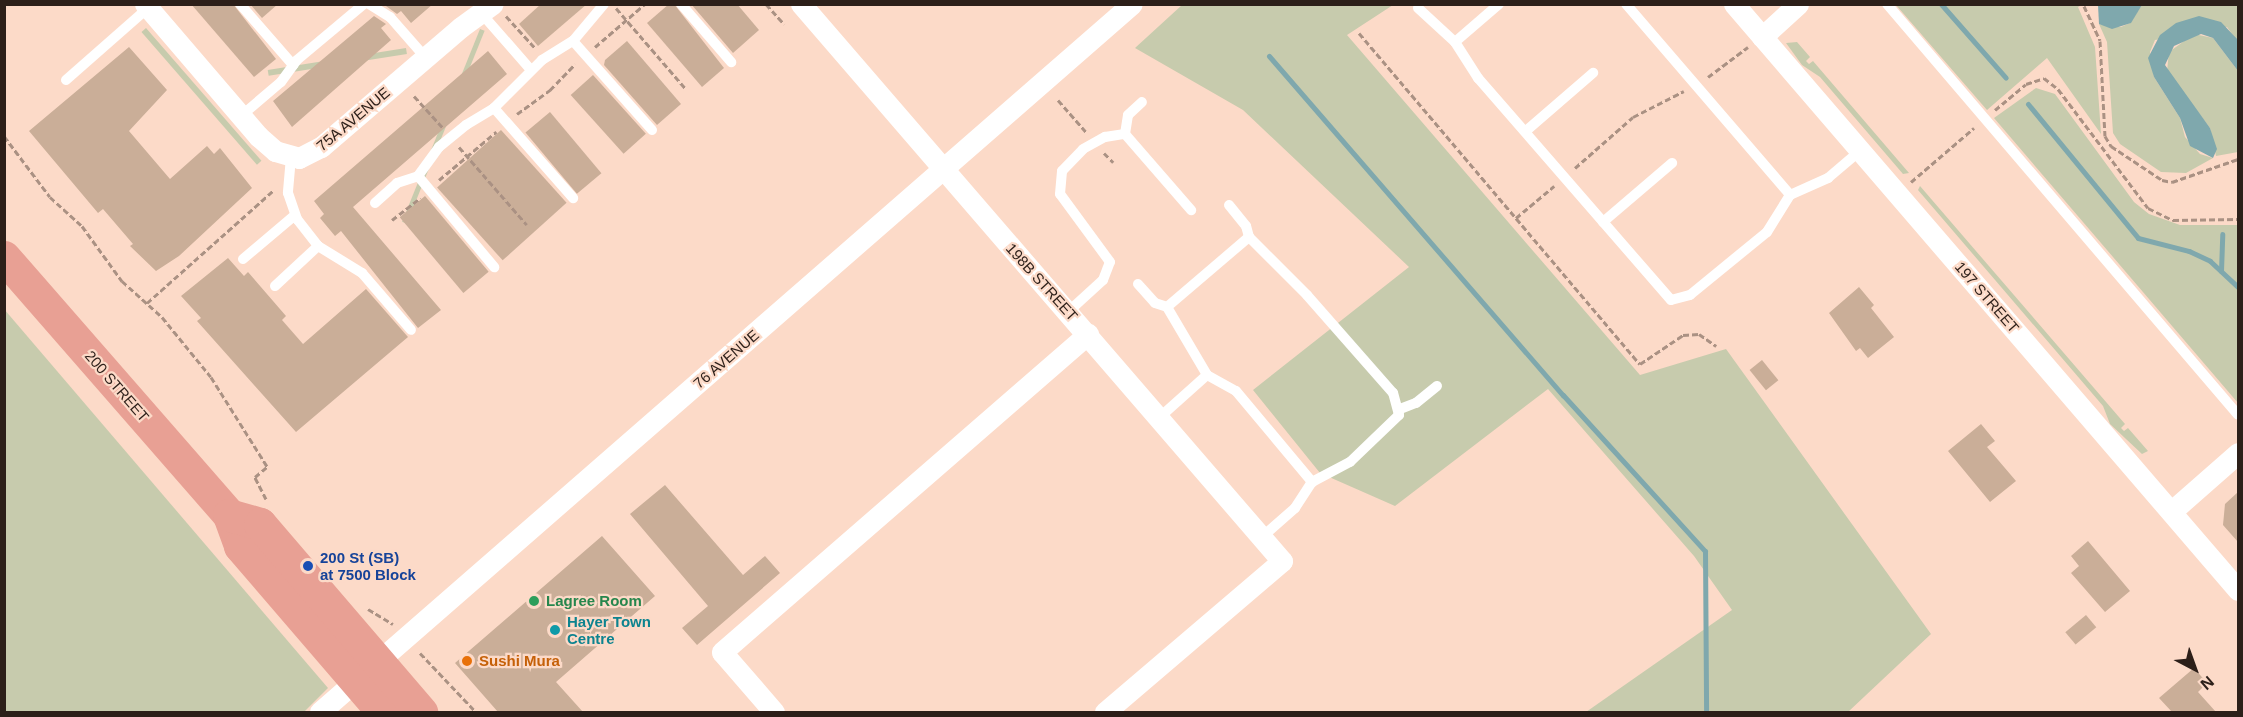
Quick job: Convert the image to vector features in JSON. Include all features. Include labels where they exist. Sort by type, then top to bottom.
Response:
[{"type":"main road","name":"200 STREET","points":[[4,257],[228,515],[260,524],[368,673],[383,712]]},
{"type":"main road","name":"200 STREET","points":[[368,673],[421,712]]},
{"type":"street","name":"76 AVENUE","points":[[320,712],[368,673],[1132,4]]},
{"type":"street","name":"197 STREET","points":[[1734,4],[2238,590]]},
{"type":"street","points":[[1762,37],[1798,4]]},
{"type":"street","points":[[147,6],[268,146],[291,157]]},
{"type":"street","name":"198B STREET","points":[[806,6],[942,170],[1069,311],[1282,561],[1105,712]]},
{"type":"street","name":"75A AVENUE","points":[[291,157],[306,156],[321,147],[425,57],[494,11]]},
{"type":"street","points":[[774,712],[722,652],[1088,334]]},
{"type":"street","points":[[2172,511],[2238,453]]},
{"type":"lane","points":[[240,4],[293,65]]},
{"type":"lane","points":[[241,117],[281,82],[293,65],[364,4]]},
{"type":"lane","points":[[369,4],[390,17],[425,57]]},
{"type":"lane","points":[[681,4],[731,62]]},
{"type":"lane","points":[[1455,42],[1499,4]]},
{"type":"lane","points":[[1626,4],[1790,195]]},
{"type":"lane","points":[[1887,4],[2238,415]]},
{"type":"lane","points":[[375,203],[398,183],[418,176],[440,147],[466,124],[494,108],[531,70],[573,41],[609,5]]},
{"type":"lane","points":[[66,80],[147,6]]},
{"type":"lane","points":[[1418,8],[1455,42],[1478,78],[1526,130],[1671,300],[1681,300],[1767,232],[1790,195],[1828,178],[1861,150]]},
{"type":"lane","points":[[494,11],[531,70]]},
{"type":"lane","points":[[573,41],[652,130]]},
{"type":"lane","points":[[1526,130],[1593,73]]},
{"type":"lane","points":[[1142,102],[1128,115],[1125,134],[1191,210]]},
{"type":"lane","points":[[494,108],[573,198]]},
{"type":"lane","points":[[1069,311],[1103,280],[1110,262],[1065,204],[1059,182],[1062,171],[1083,149],[1105,137],[1125,134]]},
{"type":"lane","points":[[291,157],[288,193],[294,215],[318,246],[362,273],[411,330]]},
{"type":"lane","points":[[1603,222],[1672,163]]},
{"type":"lane","points":[[418,176],[494,267]]},
{"type":"lane","points":[[1229,205],[1246,226],[1249,237],[1307,295],[1392,393],[1400,409]]},
{"type":"lane","points":[[243,259],[294,215]]},
{"type":"lane","points":[[1167,307],[1249,237]]},
{"type":"lane","points":[[275,286],[318,246]]},
{"type":"lane","points":[[1138,284],[1155,303],[1167,307],[1207,375],[1242,398],[1312,482]]},
{"type":"lane","points":[[1160,417],[1207,375]]},
{"type":"lane","points":[[1262,537],[1295,508],[1312,482],[1350,462],[1379,438],[1400,409],[1416,403],[1437,386]]},
{"type":"path","points":[[593,48],[645,4]]},
{"type":"path","points":[[766,4],[784,24]]},
{"type":"path","points":[[609,5],[685,88]]},
{"type":"path","points":[[2084,6],[2100,41],[2105,136],[2111,146],[2172,182],[2238,159]]},
{"type":"path","points":[[494,11],[535,48]]},
{"type":"path","points":[[1359,33],[1640,364],[1683,336],[1699,333],[1716,346]]},
{"type":"path","points":[[1516,218],[1633,117],[1696,86],[1762,37]]},
{"type":"path","points":[[515,116],[550,90],[579,61]]},
{"type":"path","points":[[1898,193],[2026,84],[2044,78],[2058,89],[2140,198],[2162,216],[2173,220],[2238,219]]},
{"type":"path","points":[[414,96],[445,131]]},
{"type":"path","points":[[434,184],[500,129]]},
{"type":"path","points":[[4,136],[50,197],[82,226],[122,281],[147,303],[224,394],[268,467],[255,477]]},
{"type":"path","points":[[457,144],[527,225]]},
{"type":"path","points":[[2104,151],[2111,146]]},
{"type":"path","points":[[147,303],[273,194],[276,186]]},
{"type":"path","points":[[392,220],[421,196]]},
{"type":"path","points":[[420,653],[476,712]]},
{"type":"green space","points":[[1182,5],[1393,5],[1347,35],[1640,375],[1726,349],[1931,634],[1848,712],[1586,712],[1732,610],[1694,556],[1548,389],[1395,506],[1320,473],[1253,390],[1409,267],[1243,110],[1135,48]]},
{"type":"green space","points":[[1896,5],[2082,5],[2078,7],[2095,47],[2101,134],[2047,58],[1987,110]]},
{"type":"green space","points":[[2142,5],[2238,5],[2238,42],[2227,27],[2155,40],[2150,52],[2154,77],[2180,118],[2185,137],[2200,154],[2213,158],[2186,173],[2161,172],[2120,144],[2113,133],[2107,42],[2099,24],[2121,27],[2130,23]]},
{"type":"green space","points":[[146,28],[261,161],[257,165],[141,32]]},
{"type":"green space","points":[[480,29],[485,31],[407,224],[402,222]]},
{"type":"green space","points":[[2194,34],[2213,38],[2238,71],[2238,152],[2216,156],[2210,128],[2167,71],[2169,52]]},
{"type":"green space","points":[[1797,42],[1810,57],[1806,61],[1809,64],[1813,61],[1909,173],[1903,174],[1820,77],[1802,65],[1786,43]]},
{"type":"green space","points":[[406,48],[407,54],[269,76],[268,70]]},
{"type":"green space","points":[[2036,88],[2055,94],[2134,202],[2149,214],[2180,225],[2238,225],[2238,403],[1994,118]]},
{"type":"green space","points":[[1920,186],[2125,424],[2121,428],[2124,431],[2128,428],[2148,451],[2142,454],[2110,424],[2103,406],[1918,190]]},
{"type":"green space","points":[[4,309],[328,688],[304,712],[5,712]]},
{"type":"water","points":[[2098,4],[2142,5],[2131,23],[2112,29],[2099,24]]},
{"type":"water","points":[[2199,16],[2221,22],[2238,40],[2238,71],[2213,38],[2201,34],[2174,46],[2165,65],[2210,128],[2217,149],[2213,158],[2190,146],[2180,118],[2154,77],[2148,58],[2160,35],[2176,23]]},
{"type":"building","points":[[191,4],[233,4],[276,59],[254,77]]},
{"type":"building","points":[[250,4],[278,4],[262,18]]},
{"type":"building","points":[[433,4],[411,23],[401,11],[397,14],[386,6]]},
{"type":"building","points":[[541,4],[587,4],[538,46],[519,24]]},
{"type":"building","points":[[669,4],[674,4],[724,68],[702,87],[647,23]]},
{"type":"building","points":[[691,4],[737,4],[759,30],[733,53]]},
{"type":"building","points":[[374,16],[386,24],[381,28],[391,40],[292,127],[273,101]]},
{"type":"building","points":[[627,41],[681,104],[657,125],[604,65],[605,60]]},
{"type":"building","points":[[129,47],[167,90],[129,131],[170,179],[207,146],[214,154],[220,148],[252,188],[179,256],[156,271],[130,246],[133,244],[103,209],[98,213],[29,131]]},
{"type":"building","points":[[488,51],[507,74],[353,207],[441,310],[418,328],[341,231],[335,236],[320,218],[324,214],[314,201]]},
{"type":"building","points":[[593,75],[646,134],[624,154],[571,95]]},
{"type":"building","points":[[550,112],[601,173],[577,194],[525,133]]},
{"type":"building","points":[[501,130],[567,203],[503,260],[437,188]]},
{"type":"building","points":[[425,196],[489,272],[463,293],[400,217]]},
{"type":"building","points":[[228,258],[244,276],[248,272],[286,316],[282,320],[303,344],[366,289],[408,337],[296,432],[197,321],[201,318],[181,296]]},
{"type":"building","points":[[1859,287],[1874,305],[1871,308],[1894,337],[1868,358],[1860,348],[1856,351],[1829,313]]},
{"type":"building","points":[[1762,360],[1778,380],[1766,390],[1750,370]]},
{"type":"building","points":[[1981,424],[1995,441],[1987,447],[2016,481],[1990,502],[1948,451]]},
{"type":"building","name":"Hayer Town Centre","points":[[665,485],[743,575],[765,556],[780,573],[697,645],[682,628],[708,606],[630,514]]},
{"type":"building","points":[[2238,492],[2238,542],[2223,525],[2225,504]]},
{"type":"building","name":"Hayer Town Centre","points":[[602,536],[655,596],[556,682],[583,712],[498,712],[455,663]]},
{"type":"building","points":[[2088,541],[2130,591],[2105,612],[2071,573],[2079,566],[2071,556]]},
{"type":"building","points":[[2086,615],[2096,627],[2076,645],[2065,632]]},
{"type":"building","points":[[2194,668],[2207,683],[2198,692],[2216,712],[2172,712],[2159,698]]},
{"type":"waterway","points":[[1941,4],[2006,78]]},
{"type":"waterway","points":[[1269,56],[1563,395],[1705,551],[1706,712]]},
{"type":"waterway","points":[[2028,104],[2138,238],[2189,251],[2210,261],[2238,287]]},
{"type":"waterway","points":[[2221,271],[2222,234]]},
{"type":"place","name":"200 St (SB) at 7500 Block","points":[[308,566]]},
{"type":"place","name":"Lagree Room","points":[[534,601]]},
{"type":"place","name":"Hayer Town Centre","points":[[555,630]]},
{"type":"place","name":"Sushi Mura","points":[[467,661]]}]
